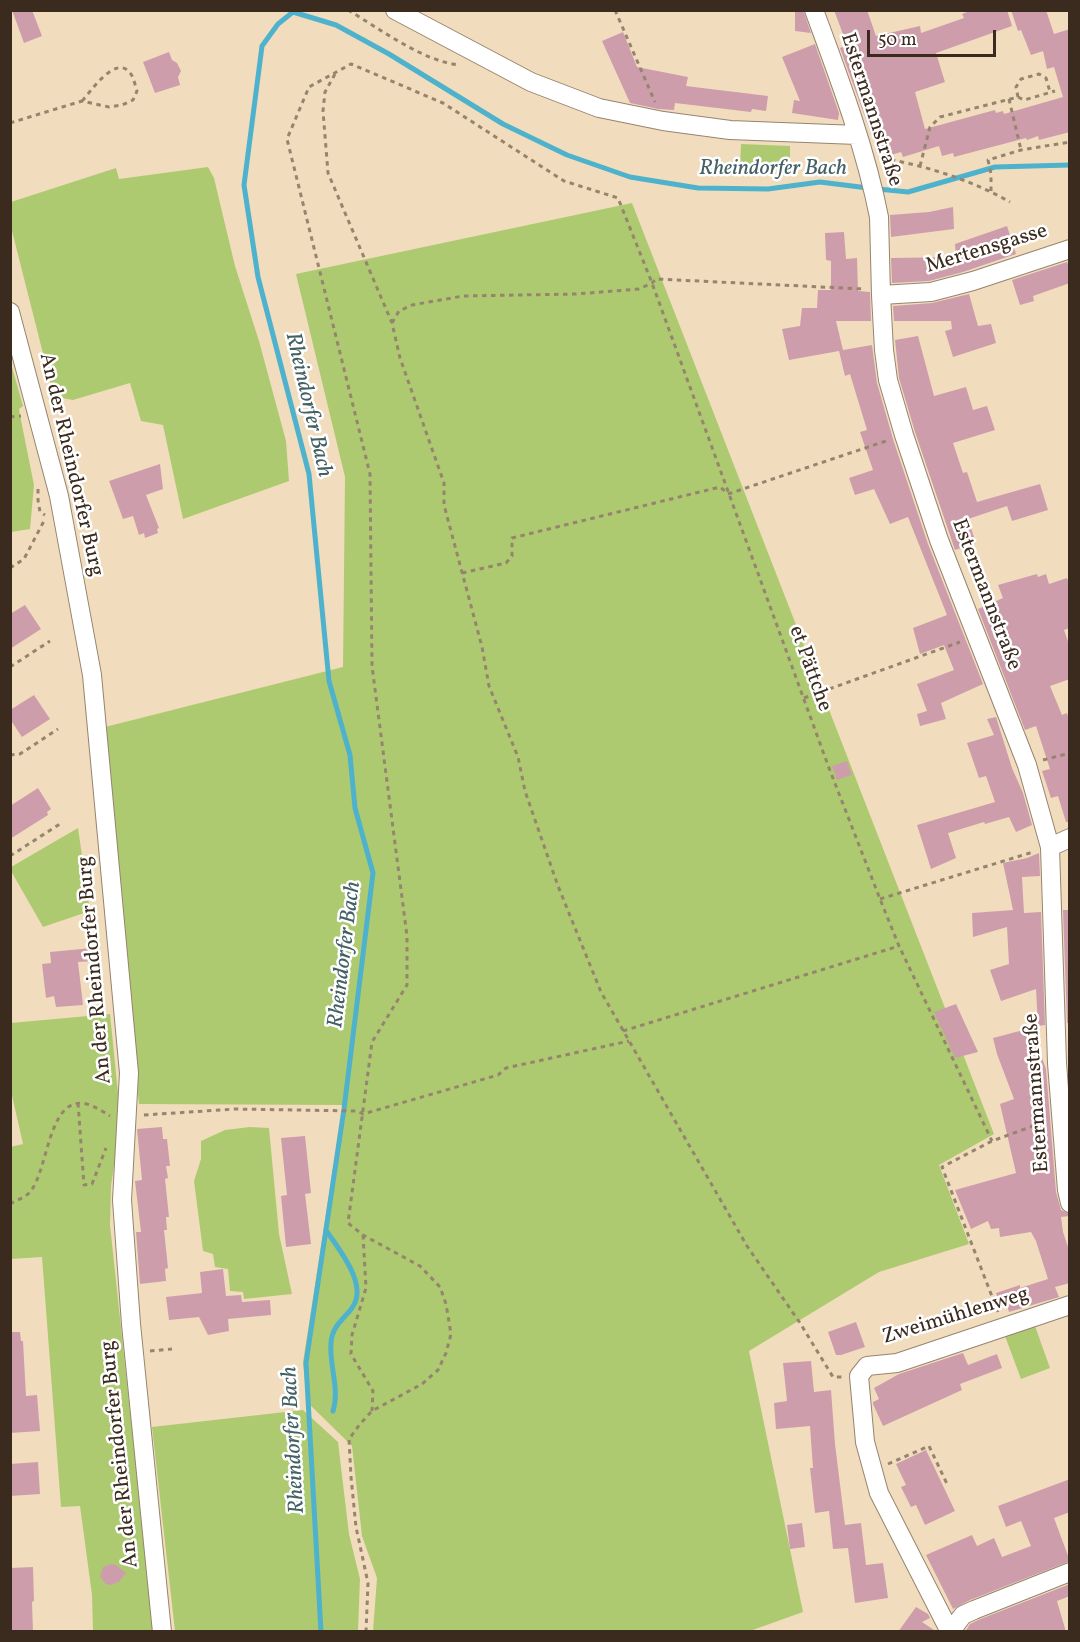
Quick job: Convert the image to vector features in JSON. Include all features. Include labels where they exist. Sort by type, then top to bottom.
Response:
[{"type":"street","points":[[394,10],[531,82],[599,108],[663,121],[730,130],[857,135]]},
{"type":"street","name":"Estermannstraße","points":[[814,10],[867,162],[877,205],[888,380],[939,540],[1027,765],[1050,847],[1057,1063],[1070,1203]]},
{"type":"street","name":"Mertensgasse","points":[[881,295],[931,292],[973,281],[1070,249]]},
{"type":"street","name":"An der Rheindorfer Burg","points":[[10,312],[59,496],[92,675],[129,1073],[123,1211],[133,1353],[162,1632]]},
{"type":"street","points":[[1050,847],[1070,838]]},
{"type":"street","name":"Zweimühlenweg","points":[[859,1376],[867,1366],[897,1363],[1070,1305]]},
{"type":"street","points":[[859,1376],[865,1442],[879,1493],[950,1632],[963,1615],[1070,1572]]},
{"type":"path","points":[[348,10],[426,56],[444,63],[460,65],[468,61],[474,52]]},
{"type":"path","points":[[615,10],[663,121]]},
{"type":"path","name":"et Pättche","points":[[335,73],[351,64],[443,103],[564,181],[618,198],[652,283],[728,494],[880,899],[899,946],[992,1141]]},
{"type":"path","points":[[10,123],[82,101],[109,107],[122,105],[133,100],[137,91],[130,73],[124,68],[115,68],[103,76],[82,101]]},
{"type":"path","points":[[335,73],[325,92],[323,111],[328,173],[392,323],[400,358],[444,483],[444,505],[482,647],[489,686],[518,757],[525,791],[555,876],[601,992],[747,1246],[800,1323],[833,1377],[859,1376]]},
{"type":"path","points":[[335,73],[309,87],[287,139],[370,474],[372,666],[406,936],[407,985],[372,1042],[348,1223],[363,1235],[420,1266],[440,1287],[446,1304],[451,1334],[438,1370],[422,1384],[372,1411],[350,1440],[351,1477],[357,1527],[368,1583],[366,1632]]},
{"type":"path","points":[[1018,97],[1016,87],[1021,79],[1039,74],[1046,78],[1050,92]]},
{"type":"path","points":[[921,166],[930,128],[940,117],[1009,99],[1018,97],[1024,100],[1055,91]]},
{"type":"path","points":[[1009,99],[1021,150]]},
{"type":"path","points":[[991,191],[992,174],[988,160],[1021,150],[1070,142]]},
{"type":"path","points":[[867,162],[921,166],[943,172],[991,191],[1010,202]]},
{"type":"path","points":[[392,323],[399,311],[412,305],[463,296],[576,294],[639,289],[656,279],[872,289],[881,295]]},
{"type":"path","points":[[10,417],[20,415]]},
{"type":"path","points":[[462,573],[506,563],[512,556],[512,538],[720,487],[728,494],[904,435]]},
{"type":"path","points":[[10,568],[24,559],[59,496]]},
{"type":"path","points":[[804,698],[976,637]]},
{"type":"path","points":[[10,667],[50,641]]},
{"type":"path","points":[[10,755],[20,754],[58,729]]},
{"type":"path","points":[[1027,765],[1070,753]]},
{"type":"path","points":[[10,856],[63,822]]},
{"type":"path","points":[[880,899],[964,871],[1050,847]]},
{"type":"path","points":[[623,1031],[899,946]]},
{"type":"path","points":[[10,1204],[29,1193],[39,1178],[55,1123],[64,1109],[78,1103],[89,1104],[117,1120],[128,1116],[235,1109],[357,1111],[363,1114],[498,1075],[506,1068],[628,1041]]},
{"type":"path","points":[[78,1103],[84,1185],[92,1184],[109,1141]]},
{"type":"path","points":[[1004,1327],[942,1167],[992,1141],[1062,1116]]},
{"type":"path","points":[[363,1235],[366,1288],[352,1335],[351,1354],[373,1391],[372,1411]]},
{"type":"path","points":[[872,1471],[928,1446],[948,1486]]},
{"type":"green space","points":[[741,144],[790,146],[790,170],[740,168]]},
{"type":"green space","points":[[208,167],[214,178],[235,266],[259,341],[286,441],[289,481],[183,519],[163,425],[141,421],[130,383],[73,400],[53,393],[11,227],[11,202],[116,168],[119,179]]},
{"type":"green space","points":[[632,203],[994,1134],[939,1165],[969,1244],[879,1272],[749,1351],[803,1612],[747,1632],[373,1631],[377,1578],[362,1536],[352,1446],[307,1402],[303,1362],[343,1105],[139,1104],[97,729],[343,667],[345,477],[296,274]]},
{"type":"green space","points":[[10,360],[23,406],[19,409],[34,485],[30,529],[11,532]]},
{"type":"green space","points":[[78,828],[90,911],[43,927],[11,871],[11,867]]},
{"type":"green space","points":[[110,1014],[119,1103],[118,1139],[111,1186],[110,1225],[155,1631],[93,1631],[92,1595],[80,1506],[61,1507],[42,1257],[11,1259],[10,1147],[23,1144],[11,1091],[11,1023]]},
{"type":"green space","points":[[250,1127],[269,1128],[279,1234],[292,1294],[244,1299],[243,1292],[230,1291],[228,1269],[215,1267],[213,1254],[203,1251],[194,1181],[201,1159],[201,1141],[225,1130]]},
{"type":"green space","points":[[1035,1326],[1050,1368],[1021,1379],[1005,1336]]},
{"type":"green space","points":[[303,1410],[338,1442],[349,1534],[360,1579],[358,1631],[175,1631],[152,1427]]},
{"type":"building","points":[[12,10],[32,10],[42,36],[24,43]]},
{"type":"building","points":[[795,10],[803,10],[811,33],[795,31]]},
{"type":"building","points":[[834,10],[867,10],[876,36],[920,26],[921,33],[964,18],[962,14],[972,10],[1007,10],[1012,26],[936,53],[945,82],[915,92],[925,129],[995,110],[996,113],[1003,111],[1004,114],[1063,97],[1054,67],[1047,69],[1043,51],[1031,55],[1021,30],[1018,31],[1011,10],[1046,10],[1054,34],[1070,29],[1070,132],[1039,140],[1038,136],[1027,140],[1026,138],[954,157],[953,153],[942,156],[939,146],[903,157],[901,152],[891,155],[882,153],[877,137],[873,139],[840,48],[847,45]]},
{"type":"building","points":[[623,32],[637,67],[688,77],[686,86],[768,96],[766,111],[752,109],[751,112],[675,103],[674,110],[630,103],[602,41]]},
{"type":"building","points":[[815,44],[839,113],[838,120],[792,113],[794,100],[800,101],[782,57]]},
{"type":"building","points":[[169,52],[181,71],[178,77],[180,85],[155,93],[143,62]]},
{"type":"building","points":[[953,207],[954,229],[891,237],[890,215],[929,212]]},
{"type":"building","points":[[1007,226],[1016,254],[929,281],[892,283],[891,258],[956,257],[955,244]]},
{"type":"building","points":[[844,232],[846,259],[857,258],[858,291],[870,292],[871,321],[836,321],[843,350],[872,345],[877,383],[893,439],[928,544],[983,684],[941,703],[946,719],[920,726],[917,714],[927,711],[917,684],[954,670],[944,645],[920,654],[913,628],[947,615],[908,517],[890,524],[874,489],[855,495],[849,478],[873,470],[860,432],[867,430],[850,374],[845,376],[839,351],[789,360],[782,329],[800,326],[802,308],[817,308],[818,290],[831,290],[831,261],[826,260],[825,233]]},
{"type":"building","points":[[1067,262],[1070,269],[1070,283],[1033,296],[1034,301],[1020,305],[1012,280]]},
{"type":"building","points":[[969,294],[978,326],[991,324],[996,343],[953,357],[945,331],[952,329],[951,321],[894,321],[893,306],[932,303]]},
{"type":"building","points":[[918,336],[934,396],[966,387],[973,410],[987,406],[995,430],[953,443],[963,473],[967,472],[977,502],[1040,484],[1048,510],[1012,521],[1007,506],[968,519],[976,543],[955,550],[899,378],[895,340]]},
{"type":"building","points":[[160,464],[163,489],[146,495],[159,528],[158,533],[145,538],[144,533],[139,535],[133,516],[123,519],[109,481]]},
{"type":"building","points":[[1037,574],[1038,577],[1046,574],[1049,584],[1067,578],[1070,586],[1070,628],[1064,630],[1070,647],[1070,679],[1050,686],[1062,715],[1067,713],[1070,723],[1070,822],[1066,822],[1058,796],[1051,798],[1042,771],[1050,769],[1036,726],[1025,730],[978,609],[1003,598],[998,585]]},
{"type":"building","points":[[25,605],[41,629],[10,649],[10,614]]},
{"type":"building","points":[[34,695],[50,719],[22,737],[10,719],[10,710]]},
{"type":"building","points":[[996,717],[1032,825],[1016,832],[1009,817],[948,833],[956,858],[931,869],[917,825],[995,802],[986,776],[979,778],[967,743],[994,735],[987,719]]},
{"type":"building","points":[[847,761],[852,775],[837,780],[832,766]]},
{"type":"building","points":[[38,788],[51,809],[47,812],[48,815],[10,839],[10,806]]},
{"type":"building","points":[[1039,853],[1040,876],[1022,877],[1024,913],[1041,912],[1045,1025],[1038,1026],[1036,989],[1001,1001],[990,970],[1009,964],[1007,927],[973,937],[972,913],[1013,910],[1003,863]]},
{"type":"building","points":[[1063,910],[1070,910],[1070,1023],[1067,1023]]},
{"type":"building","points":[[92,948],[94,961],[78,962],[83,1005],[56,1007],[54,996],[46,998],[42,964],[51,963],[50,952]]},
{"type":"building","points":[[956,1004],[978,1052],[955,1058],[934,1012]]},
{"type":"building","points":[[1031,1028],[1046,1069],[1056,1192],[1061,1210],[1070,1214],[1070,1216],[1061,1217],[1070,1253],[1070,1283],[1055,1287],[1059,1297],[1009,1312],[1007,1305],[1001,1307],[996,1293],[1048,1279],[1036,1241],[1031,1232],[1000,1237],[999,1228],[991,1229],[988,1221],[971,1229],[955,1190],[1016,1173],[1000,1104],[1014,1099],[993,1038]]},
{"type":"building","points":[[162,1127],[163,1139],[167,1139],[170,1166],[166,1166],[169,1217],[166,1217],[167,1230],[164,1230],[168,1268],[165,1269],[166,1281],[140,1284],[136,1232],[141,1232],[135,1181],[142,1180],[137,1129]]},
{"type":"building","points":[[305,1136],[311,1193],[305,1194],[311,1244],[286,1247],[281,1196],[287,1195],[281,1138]]},
{"type":"building","points":[[223,1269],[226,1296],[241,1295],[242,1302],[270,1300],[271,1315],[228,1319],[229,1331],[208,1335],[199,1317],[169,1320],[166,1297],[202,1293],[200,1272]]},
{"type":"building","points":[[856,1322],[865,1347],[836,1355],[828,1332]]},
{"type":"building","points":[[10,1332],[20,1332],[21,1341],[23,1341],[26,1396],[37,1395],[40,1431],[10,1433]]},
{"type":"building","points":[[963,1353],[968,1365],[997,1354],[1002,1368],[960,1384],[962,1390],[883,1426],[873,1404],[879,1399],[874,1388],[899,1374]]},
{"type":"building","points":[[811,1361],[814,1392],[831,1390],[845,1525],[861,1523],[866,1565],[883,1563],[888,1598],[855,1603],[848,1548],[833,1549],[829,1511],[815,1513],[810,1468],[813,1468],[810,1426],[776,1429],[774,1403],[787,1401],[783,1363]]},
{"type":"building","points":[[926,1450],[955,1511],[925,1525],[916,1505],[911,1507],[901,1487],[906,1485],[896,1464]]},
{"type":"building","points":[[38,1462],[40,1494],[10,1496],[10,1464]]},
{"type":"building","points":[[1070,1479],[1070,1512],[1054,1518],[1070,1561],[970,1600],[953,1609],[926,1555],[972,1535],[977,1546],[994,1538],[1002,1557],[1031,1546],[1021,1521],[1006,1527],[998,1506]]},
{"type":"building","points":[[802,1523],[805,1547],[790,1549],[787,1525]]},
{"type":"building","points":[[111,1564],[126,1573],[119,1582],[111,1585],[106,1584],[100,1577],[103,1567]]},
{"type":"building","points":[[33,1567],[33,1632],[10,1632],[10,1568]]},
{"type":"building","points":[[1070,1584],[1070,1596],[1057,1601],[1066,1632],[965,1632],[970,1624],[978,1620]]},
{"type":"building","points":[[916,1607],[928,1614],[930,1618],[922,1622],[937,1632],[898,1632]]},
{"type":"waterway","name":"Rheindorfer Bach","points":[[321,1632],[306,1363],[344,1109],[373,873],[355,808],[350,755],[329,681],[309,474],[258,277],[244,185],[262,46],[278,24],[293,12],[336,25],[389,54],[503,124],[567,155],[630,177],[698,188],[768,189],[820,182],[868,188]]},
{"type":"waterway","name":"Rheindorfer Bach","points":[[878,189],[908,192],[995,167],[1070,165]]},
{"type":"waterway","points":[[326,1230],[350,1268],[357,1289],[352,1308],[336,1328],[332,1337],[331,1352],[335,1385],[333,1411]]}]
